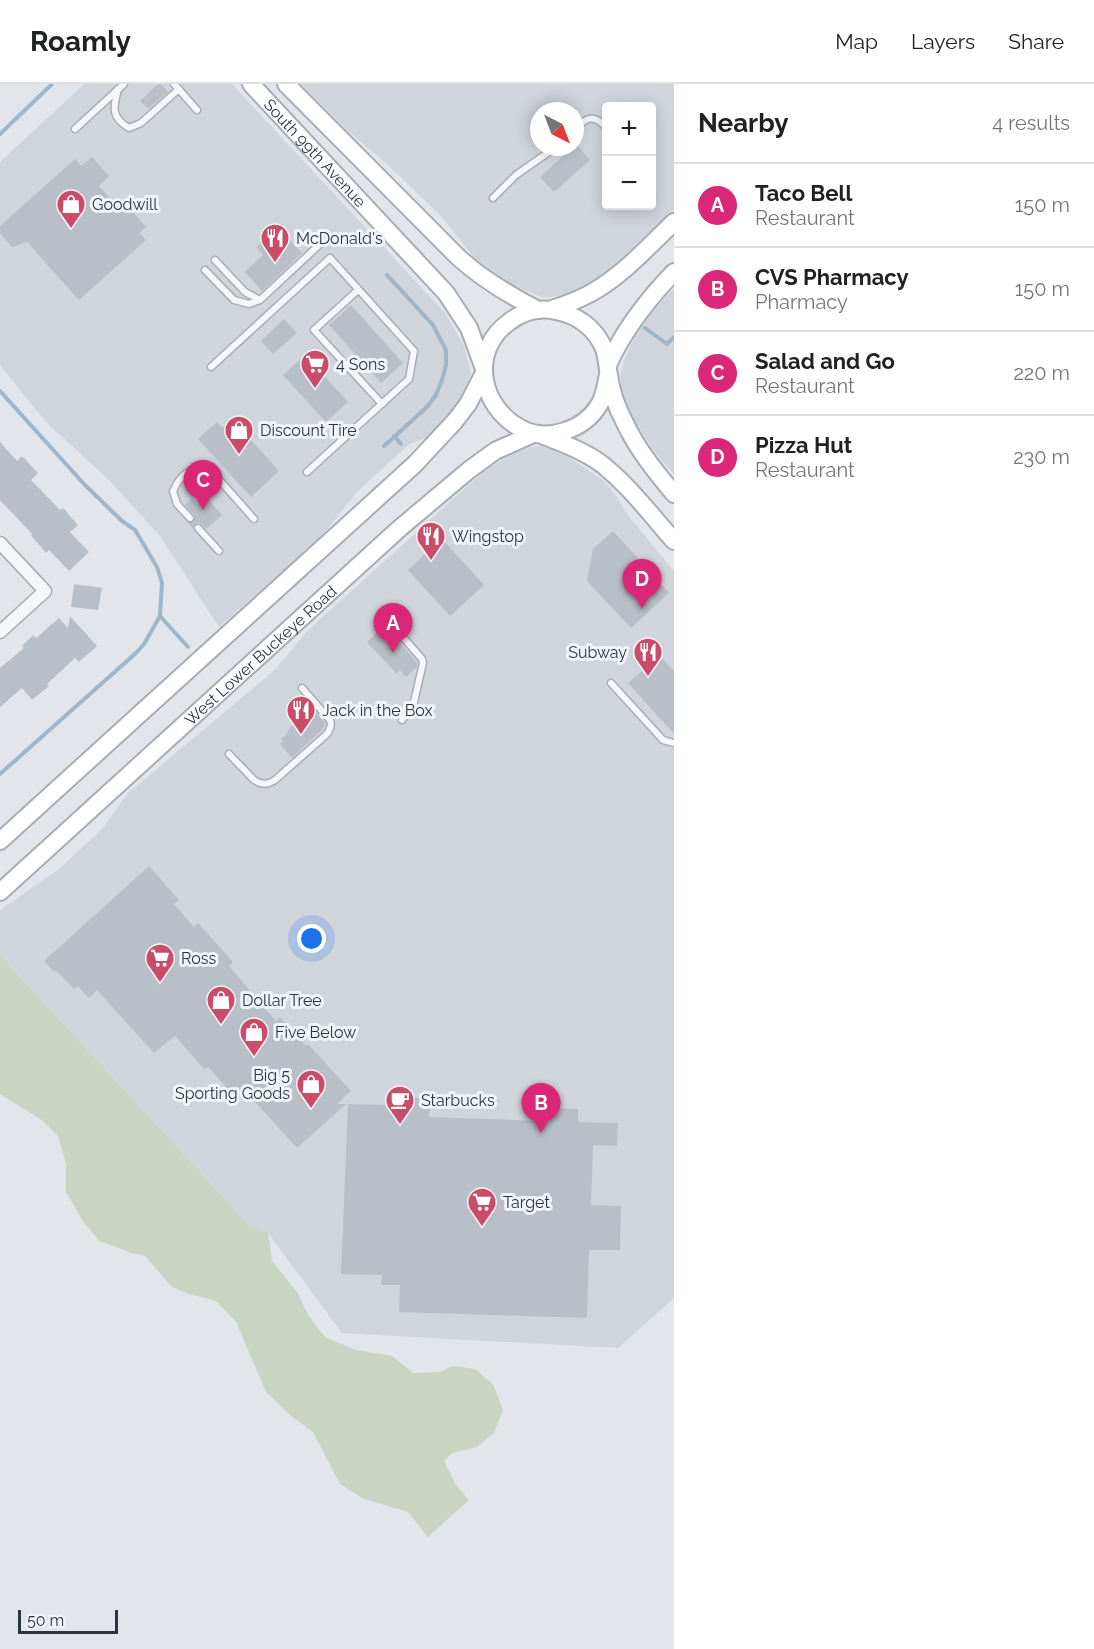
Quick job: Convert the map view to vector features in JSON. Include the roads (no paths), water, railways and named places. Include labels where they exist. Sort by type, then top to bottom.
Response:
[{"type":"main road","name":"South 99th Avenue","points":[[251,84],[446,293],[469,328],[483,371]]},
{"type":"main road","name":"South 99th Avenue","points":[[286,84],[471,269],[494,285],[544,310]]},
{"type":"main road","points":[[0,841],[415,464],[468,404],[483,371],[488,349],[496,333],[515,318],[526,313],[544,310],[586,295],[623,270],[674,222]]},
{"type":"main road","points":[[537,434],[557,434],[573,428],[587,419],[598,406],[605,391],[608,370],[617,344],[635,316],[674,272]]},
{"type":"main road","points":[[544,310],[568,313],[595,333],[604,348],[614,399],[629,432],[642,453],[674,494]]},
{"type":"main road","points":[[483,371],[486,389],[501,412],[520,429],[578,449],[602,464],[623,483],[674,541]]},
{"type":"main road","name":"West Lower Buckeye Road","points":[[0,892],[400,528],[469,470],[495,452],[537,434]]},
{"type":"street","points":[[0,543],[45,591],[0,632]]},
{"type":"lane","points":[[121,86],[113,107],[119,122],[129,128],[141,123],[177,87],[197,110]]},
{"type":"lane","points":[[75,129],[121,86]]},
{"type":"lane","points":[[584,121],[593,118],[602,123]]},
{"type":"lane","points":[[493,198],[516,175],[543,156]]},
{"type":"lane","points":[[206,270],[234,300],[249,304],[260,300],[319,245]]},
{"type":"lane","points":[[211,367],[330,258],[414,351],[409,379],[307,472]]},
{"type":"lane","points":[[216,260],[245,292],[260,300]]},
{"type":"lane","points":[[358,290],[314,330],[382,404]]},
{"type":"lane","points":[[190,518],[177,504],[173,491],[186,474],[195,467],[201,467],[215,475],[254,519]]},
{"type":"lane","points":[[198,528],[219,551]]},
{"type":"lane","points":[[382,614],[423,663],[412,706],[402,720]]},
{"type":"lane","points":[[611,683],[663,740],[674,743]]},
{"type":"lane","points":[[229,754],[254,780],[266,785],[275,780],[327,734],[332,724],[330,720],[302,688]]},
{"type":"waterway","points":[[0,134],[52,84]]},
{"type":"waterway","points":[[384,446],[427,407],[436,395],[446,365],[446,350],[433,325],[387,275]]},
{"type":"waterway","points":[[645,328],[667,344],[674,337]]},
{"type":"waterway","points":[[0,391],[84,484],[122,521],[135,530],[157,567],[162,583],[160,616],[144,644],[0,774]]},
{"type":"waterway","points":[[394,436],[401,444]]},
{"type":"waterway","points":[[160,616],[188,647]]},
{"type":"place","name":"Goodwill","points":[[71,230]]},
{"type":"place","name":"McDonald's","points":[[275,264]]},
{"type":"place","name":"4 Sons","points":[[315,390]]},
{"type":"place","name":"Discount Tire","points":[[239,456]]},
{"type":"place","name":"Salad and Go","points":[[203,510]]},
{"type":"place","name":"Wingstop","points":[[431,562]]},
{"type":"place","name":"Pizza Hut","points":[[642,609]]},
{"type":"place","name":"Taco Bell","points":[[393,653]]},
{"type":"place","name":"Subway","points":[[648,678]]},
{"type":"place","name":"Jack in the Box","points":[[301,736]]},
{"type":"place","name":"Ross","points":[[160,984]]},
{"type":"place","name":"Dollar Tree","points":[[221,1026]]},
{"type":"place","name":"Five Below","points":[[254,1058]]},
{"type":"place","name":"Big 5 Sporting Goods","points":[[311,1110]]},
{"type":"place","name":"Starbucks","points":[[400,1126]]},
{"type":"place","name":"CVS Pharmacy","points":[[541,1133]]},
{"type":"place","name":"Target","points":[[482,1228]]}]
